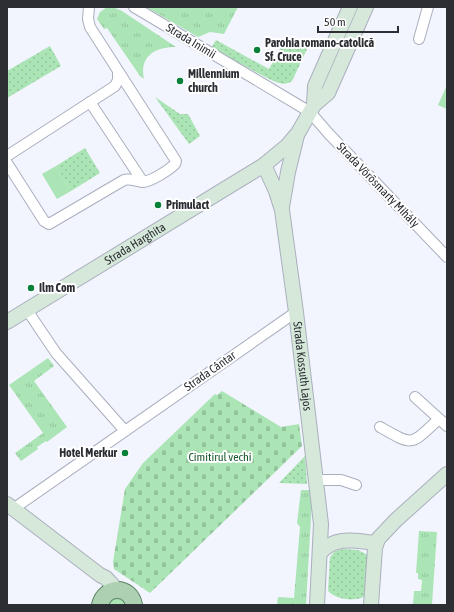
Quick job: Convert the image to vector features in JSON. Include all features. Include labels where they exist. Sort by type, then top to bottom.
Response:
[{"type":"main road","points":[[107,597],[122,590],[130,595],[135,605]]},
{"type":"street","points":[[7,163],[44,221],[49,224],[124,180],[133,179],[144,182],[174,166],[176,161],[90,28],[88,19],[89,7]]},
{"type":"street","name":"Strada Inimii","points":[[134,7],[312,108]]},
{"type":"street","name":"Strada Kossuth Lajos","points":[[312,108],[315,86],[350,7]]},
{"type":"street","name":"Strada Kossuth Lajos","points":[[317,605],[321,524],[296,312],[282,210],[264,165],[279,153],[298,133],[312,108],[328,93],[366,7]]},
{"type":"street","points":[[419,39],[428,7]]},
{"type":"street","points":[[7,156],[117,84],[118,72]]},
{"type":"street","points":[[90,102],[144,182]]},
{"type":"street","name":"Strada Vörösmarty Mihály","points":[[312,108],[329,134],[447,257]]},
{"type":"street","name":"Strada Kossuth Lajos","points":[[282,210],[288,172],[298,133]]},
{"type":"street","name":"Strada Harghita","points":[[7,322],[264,165]]},
{"type":"street","points":[[27,310],[56,353],[125,431]]},
{"type":"street","name":"Strada Cântar","points":[[10,506],[125,431],[296,312]]},
{"type":"street","points":[[414,397],[447,426]]},
{"type":"street","points":[[380,427],[402,440],[411,442],[417,439],[438,419]]},
{"type":"street","points":[[371,605],[376,543],[378,539],[396,520],[447,474]]},
{"type":"street","points":[[316,480],[341,480],[356,485]]},
{"type":"street","points":[[10,506],[106,578],[107,597]]},
{"type":"street","points":[[321,524],[344,540]]},
{"type":"street","points":[[320,553],[331,543],[344,540],[376,543]]},
{"type":"green space","points":[[107,7],[113,7],[122,11],[176,47],[168,47],[150,54],[144,64],[144,79],[140,76],[107,28],[104,29],[97,19],[100,12]]},
{"type":"green space","points":[[146,7],[238,7],[224,34],[210,32],[198,37]]},
{"type":"green space","points":[[287,36],[309,45],[292,81],[284,84],[271,80],[211,48],[216,40],[269,69]]},
{"type":"green space","points":[[50,46],[61,66],[7,98],[7,71]]},
{"type":"green space","points":[[447,85],[447,109],[438,105]]},
{"type":"green space","points":[[155,97],[180,114],[188,114],[200,136],[189,144]]},
{"type":"green space","points":[[85,148],[100,173],[71,191],[56,166]]},
{"type":"green space","points":[[56,166],[71,191],[57,199],[42,174]]},
{"type":"green space","points":[[48,358],[54,366],[34,381],[67,427],[47,442],[46,441],[37,447],[38,449],[21,461],[15,453],[43,433],[9,385]]},
{"type":"green space","name":"Cimitirul vechi","points":[[222,391],[281,427],[299,424],[302,446],[150,593],[114,569],[113,562],[125,489],[143,463],[215,394],[217,395]]},
{"type":"green space","points":[[305,456],[307,484],[279,483]]},
{"type":"green space","points":[[301,490],[311,490],[312,501],[306,605],[277,605],[278,597],[294,598],[300,527],[297,523]]},
{"type":"green space","points":[[419,531],[437,532],[432,604],[437,605],[413,605],[414,591],[421,591],[422,580],[418,579],[418,573],[416,573]]},
{"type":"green space","points":[[344,549],[358,550],[368,555],[367,594],[359,599],[336,597],[328,591],[330,557],[335,551]]},
{"type":"green space","points":[[118,598],[123,601],[125,605],[108,605],[112,599]]},
{"type":"place","name":"Parohia romano-catolică Sf. Cruce","points":[[257,50]]},
{"type":"place","name":"Millennium church","points":[[180,81]]},
{"type":"place","name":"Primulact","points":[[158,205]]},
{"type":"place","name":"Ilm Com","points":[[31,288]]},
{"type":"place","name":"Hotel Merkur","points":[[125,453]]}]
